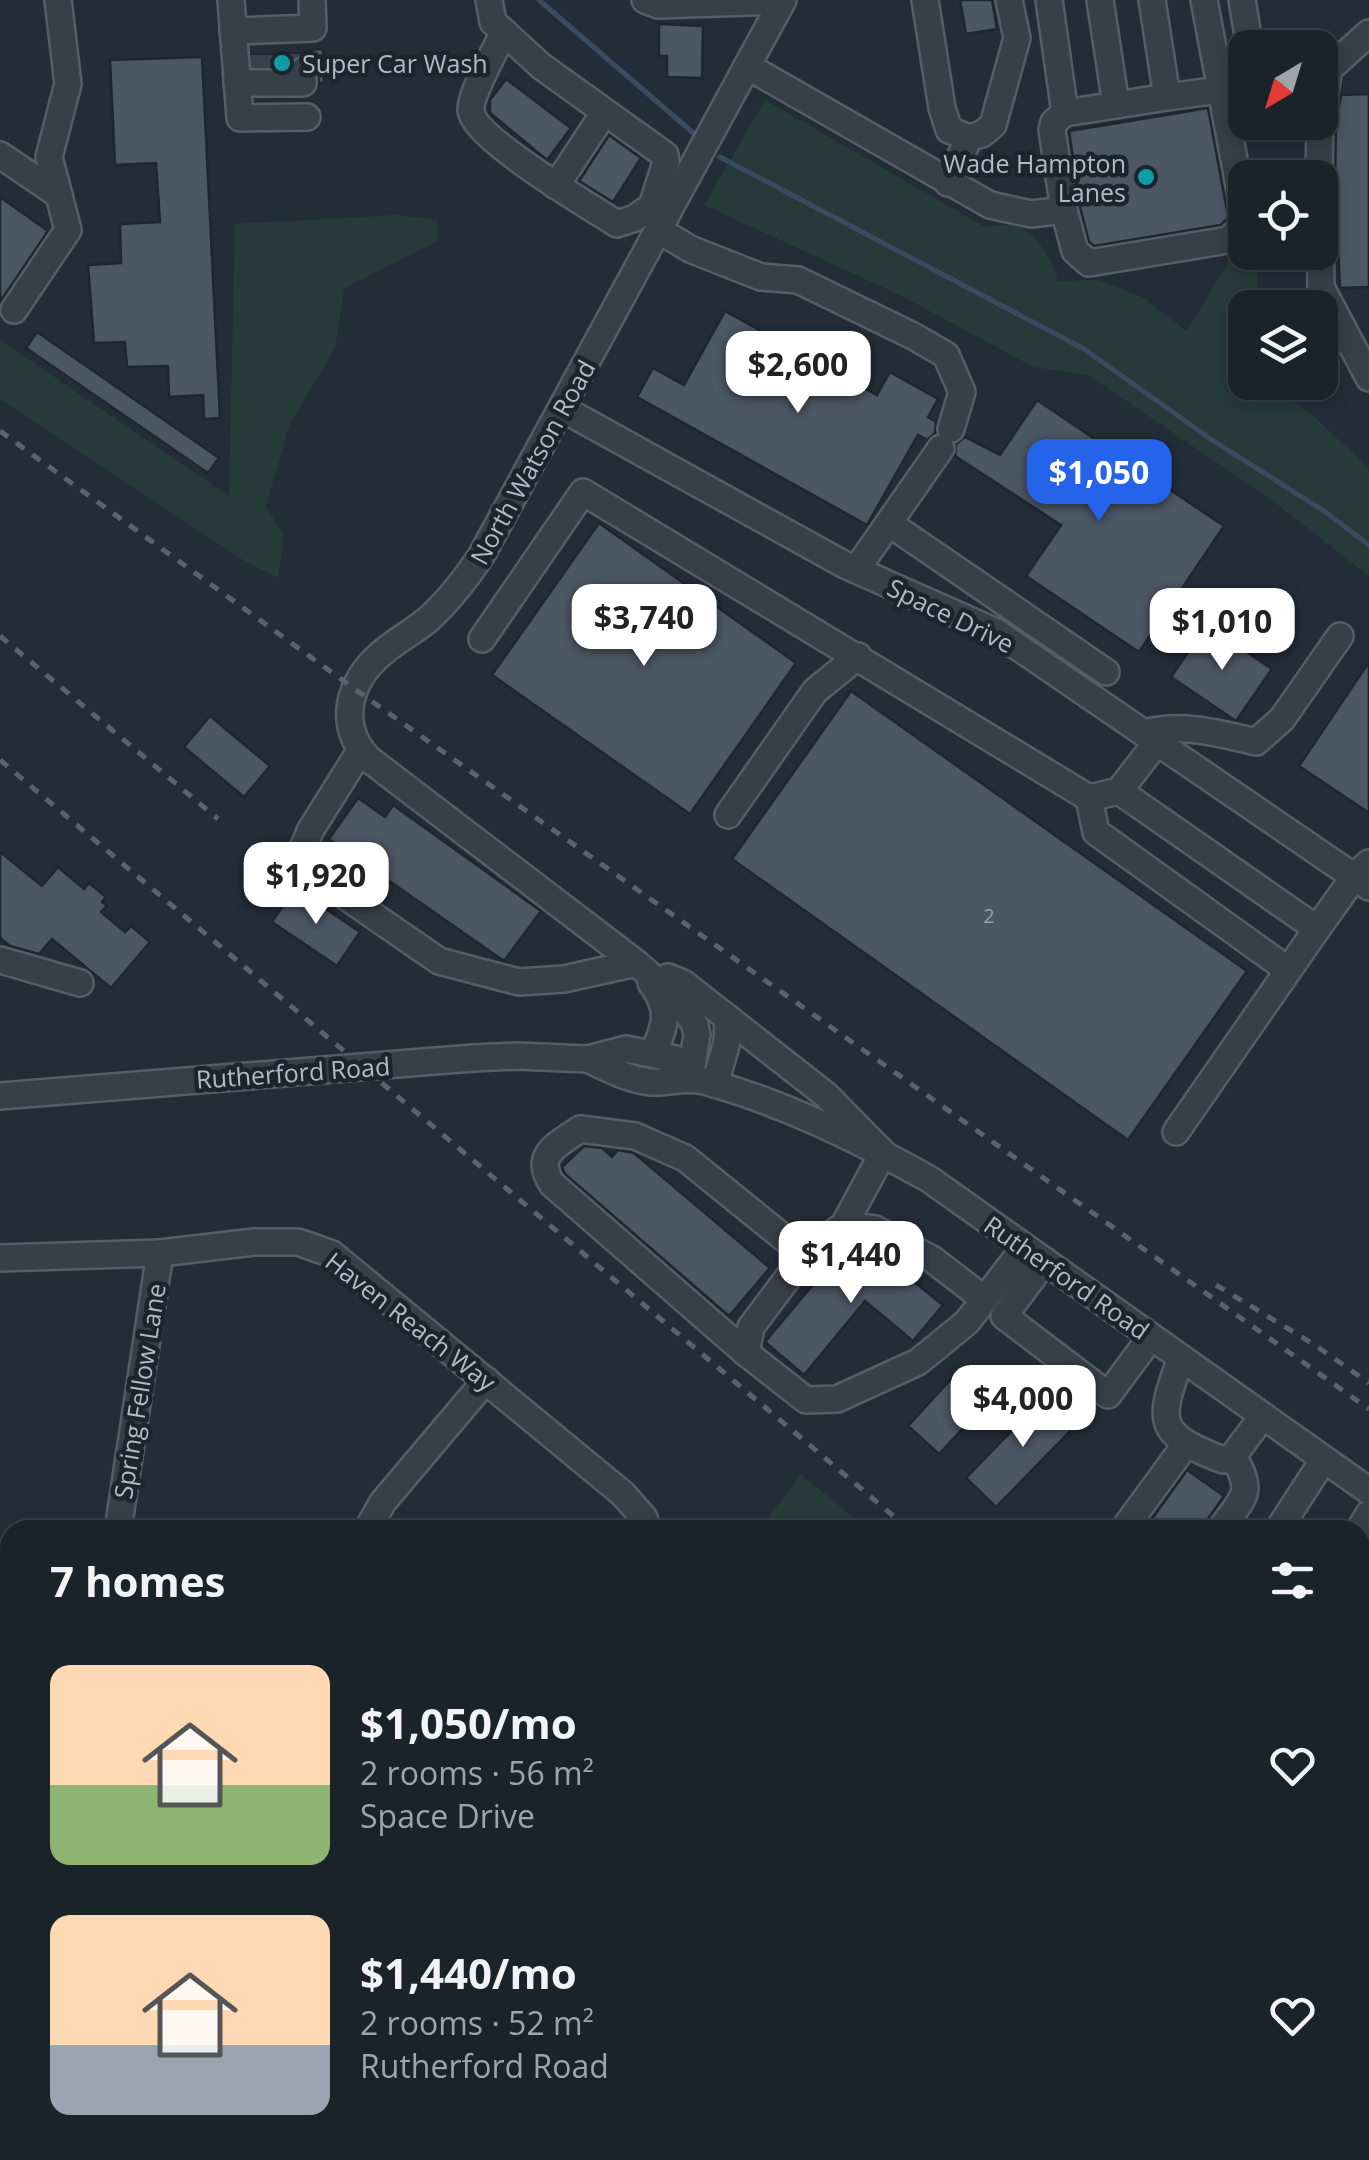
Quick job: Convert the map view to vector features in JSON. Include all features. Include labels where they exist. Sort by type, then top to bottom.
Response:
[{"type":"street","points":[[14,310],[68,230],[49,157],[68,84],[58,0]]},
{"type":"street","points":[[231,0],[267,58]]},
{"type":"street","points":[[307,118],[240,118],[267,58],[313,28],[312,0]]},
{"type":"street","points":[[489,0],[494,22],[541,66],[665,155],[659,217]]},
{"type":"street","points":[[645,0],[658,4],[782,0]]},
{"type":"street","name":"North Watson Road","points":[[360,751],[348,720],[350,701],[361,676],[381,653],[432,616],[472,570],[563,409],[659,217],[782,0]]},
{"type":"street","points":[[925,0],[949,130],[969,138],[993,125],[1017,38],[1010,0]]},
{"type":"street","points":[[1049,0],[1066,113]]},
{"type":"street","points":[[1100,0],[1116,105]]},
{"type":"street","points":[[1152,0],[1166,98]]},
{"type":"street","points":[[1204,0],[1220,90],[1244,218],[1239,230],[1228,240],[1089,263],[1075,251],[1064,210],[1054,122],[1066,113],[1220,90],[1228,87]]},
{"type":"street","points":[[1242,0],[1247,30]]},
{"type":"street","points":[[504,32],[470,106],[473,120],[556,186],[618,224],[635,218],[659,217],[690,248],[762,277],[798,280],[946,355],[962,392],[946,439],[856,570]]},
{"type":"street","points":[[1338,59],[1369,33]]},
{"type":"street","points":[[748,66],[948,184],[1008,211],[1031,214],[1064,210]]},
{"type":"street","points":[[556,186],[604,113]]},
{"type":"street","points":[[948,184],[969,138]]},
{"type":"street","points":[[0,155],[59,195]]},
{"type":"street","points":[[1321,270],[1321,288],[1369,378]]},
{"type":"street","name":"Space Drive","points":[[563,409],[856,570],[996,632],[1364,875]]},
{"type":"street","points":[[482,639],[584,492],[1089,798],[1118,791],[1150,737],[1163,728],[1212,730],[1256,742],[1282,719],[1340,636]]},
{"type":"street","points":[[890,524],[1106,672]]},
{"type":"street","points":[[728,815],[815,691],[858,656]]},
{"type":"street","points":[[702,1081],[696,1025],[680,1001],[636,963],[360,751],[310,831],[302,851],[319,878],[438,960],[519,982],[564,980],[636,963],[683,983],[826,1095],[883,1154],[844,1226],[805,1255],[751,1327],[746,1353]]},
{"type":"street","points":[[1118,791],[1317,928]]},
{"type":"street","points":[[1089,798],[1096,832],[1288,970]]},
{"type":"street","points":[[1176,1132],[1317,928],[1364,875]]},
{"type":"street","points":[[0,960],[80,983]]},
{"type":"street","points":[[636,963],[666,1008],[666,1025],[653,1054]]},
{"type":"street","points":[[702,1081],[727,1042],[728,1018]]},
{"type":"street","name":"Rutherford Road","points":[[0,1096],[473,1058],[587,1058],[626,1050],[676,1058],[702,1081]]},
{"type":"street","name":"Rutherford Road","points":[[587,1058],[633,1079],[702,1081],[800,1114],[929,1178],[1369,1491]]},
{"type":"street","points":[[805,1255],[685,1158],[634,1136],[580,1129],[544,1159],[543,1171],[552,1184],[746,1353],[806,1400],[838,1399],[918,1362],[967,1322],[984,1299],[1035,1254]]},
{"type":"street","points":[[844,1226],[876,1229],[932,1259],[984,1299]]},
{"type":"street","name":"Haven Reach Way","points":[[0,1258],[160,1253],[254,1242],[298,1242],[332,1254],[623,1494],[645,1520]]},
{"type":"street","name":"Spring Fellow Lane","points":[[120,1520],[160,1253]]},
{"type":"street","points":[[1035,1254],[1004,1316],[1108,1394],[1152,1337]]},
{"type":"street","points":[[1181,1358],[1166,1398],[1166,1420],[1174,1437],[1223,1460],[1233,1456],[1264,1416]]},
{"type":"street","points":[[373,1520],[383,1502],[486,1380]]},
{"type":"street","points":[[1130,1520],[1186,1444]]},
{"type":"street","points":[[1227,1520],[1245,1494],[1246,1479],[1233,1456]]},
{"type":"street","points":[[1284,1520],[1324,1459]]},
{"type":"green space","points":[[765,100],[985,227],[1011,225],[1028,232],[1047,255],[1058,281],[1099,280],[1144,298],[1187,331],[1228,263],[1228,270],[1257,270],[1257,290],[1228,290],[1228,400],[1291,400],[1369,468],[1369,576],[1269,498],[1088,375],[1033,367],[902,296],[704,205]]},
{"type":"green space","points":[[398,215],[437,220],[437,241],[344,289],[335,349],[290,423],[266,506],[284,536],[278,578],[246,562],[0,399],[0,340],[229,496],[235,224]]},
{"type":"green space","points":[[801,1474],[856,1520],[766,1520]]},
{"type":"building","points":[[960,0],[992,0],[997,29],[966,34]]},
{"type":"building","points":[[659,24],[703,26],[702,78],[667,77],[667,56],[659,56]]},
{"type":"building","points":[[323,49],[324,83],[319,83],[316,62],[304,55],[294,58],[288,67],[252,67],[251,55]]},
{"type":"building","points":[[202,57],[220,418],[204,419],[203,395],[169,397],[168,366],[127,367],[125,342],[94,343],[88,265],[121,263],[120,224],[160,222],[156,163],[115,165],[110,60]]},
{"type":"building","points":[[506,79],[571,128],[547,160],[490,113],[490,100]]},
{"type":"building","points":[[1369,94],[1369,287],[1340,288],[1335,160],[1341,95]]},
{"type":"building","name":"Wade Hampton Lanes","points":[[1208,108],[1226,220],[1221,225],[1094,246],[1089,242],[1080,207],[1069,131]]},
{"type":"building","points":[[609,135],[641,158],[613,202],[579,181]]},
{"type":"building","points":[[0,197],[48,231],[0,302]]},
{"type":"building","points":[[725,311],[877,395],[890,372],[938,399],[928,417],[936,422],[935,433],[927,440],[918,435],[867,525],[637,397],[653,368],[684,385]]},
{"type":"building","points":[[37,332],[219,458],[208,473],[26,348]]},
{"type":"building","points":[[1037,400],[1224,526],[1139,652],[1026,576],[1061,525],[955,456],[956,444],[965,437],[1000,455]]},
{"type":"building","points":[[599,523],[796,663],[690,814],[492,675]]},
{"type":"building","points":[[1207,625],[1272,669],[1236,721],[1171,677]]},
{"type":"building","points":[[1369,662],[1369,813],[1299,766]]},
{"type":"building","points":[[851,691],[1247,971],[1128,1140],[732,859]]},
{"type":"building","points":[[210,716],[270,766],[244,797],[184,747]]},
{"type":"building","points":[[358,798],[385,817],[393,805],[541,911],[504,961],[329,839]]},
{"type":"building","points":[[0,852],[42,886],[58,867],[84,889],[89,883],[106,897],[102,902],[107,906],[101,912],[125,932],[131,926],[150,942],[111,988],[52,939],[39,954],[10,946],[0,938]]},
{"type":"building","points":[[295,888],[360,932],[337,966],[272,922]]},
{"type":"building","points":[[584,1146],[602,1148],[612,1157],[618,1150],[634,1153],[770,1268],[729,1316],[565,1174],[562,1167]]},
{"type":"building","points":[[866,1244],[943,1305],[913,1341],[865,1301],[804,1375],[765,1342],[846,1245],[858,1255]]},
{"type":"building","points":[[963,1366],[994,1395],[939,1454],[908,1426]]},
{"type":"building","points":[[1049,1392],[1079,1422],[996,1507],[966,1478]]},
{"type":"building","points":[[1187,1470],[1224,1496],[1207,1520],[1151,1520]]},
{"type":"waterway","points":[[539,0],[698,137]]},
{"type":"waterway","points":[[720,157],[1084,349],[1369,545]]},
{"type":"tunnel","points":[[287,54],[287,72]]},
{"type":"tunnel","points":[[258,55],[258,73]]},
{"type":"railway","points":[[0,431],[356,690],[1369,1409]]},
{"type":"railway","points":[[0,636],[218,819]]},
{"type":"railway","points":[[0,760],[898,1520]]},
{"type":"railway","points":[[1216,1285],[1369,1383]]},
{"type":"place","name":"Super Car Wash","points":[[282,63]]},
{"type":"place","name":"Wade Hampton Lanes","points":[[1146,177]]}]
